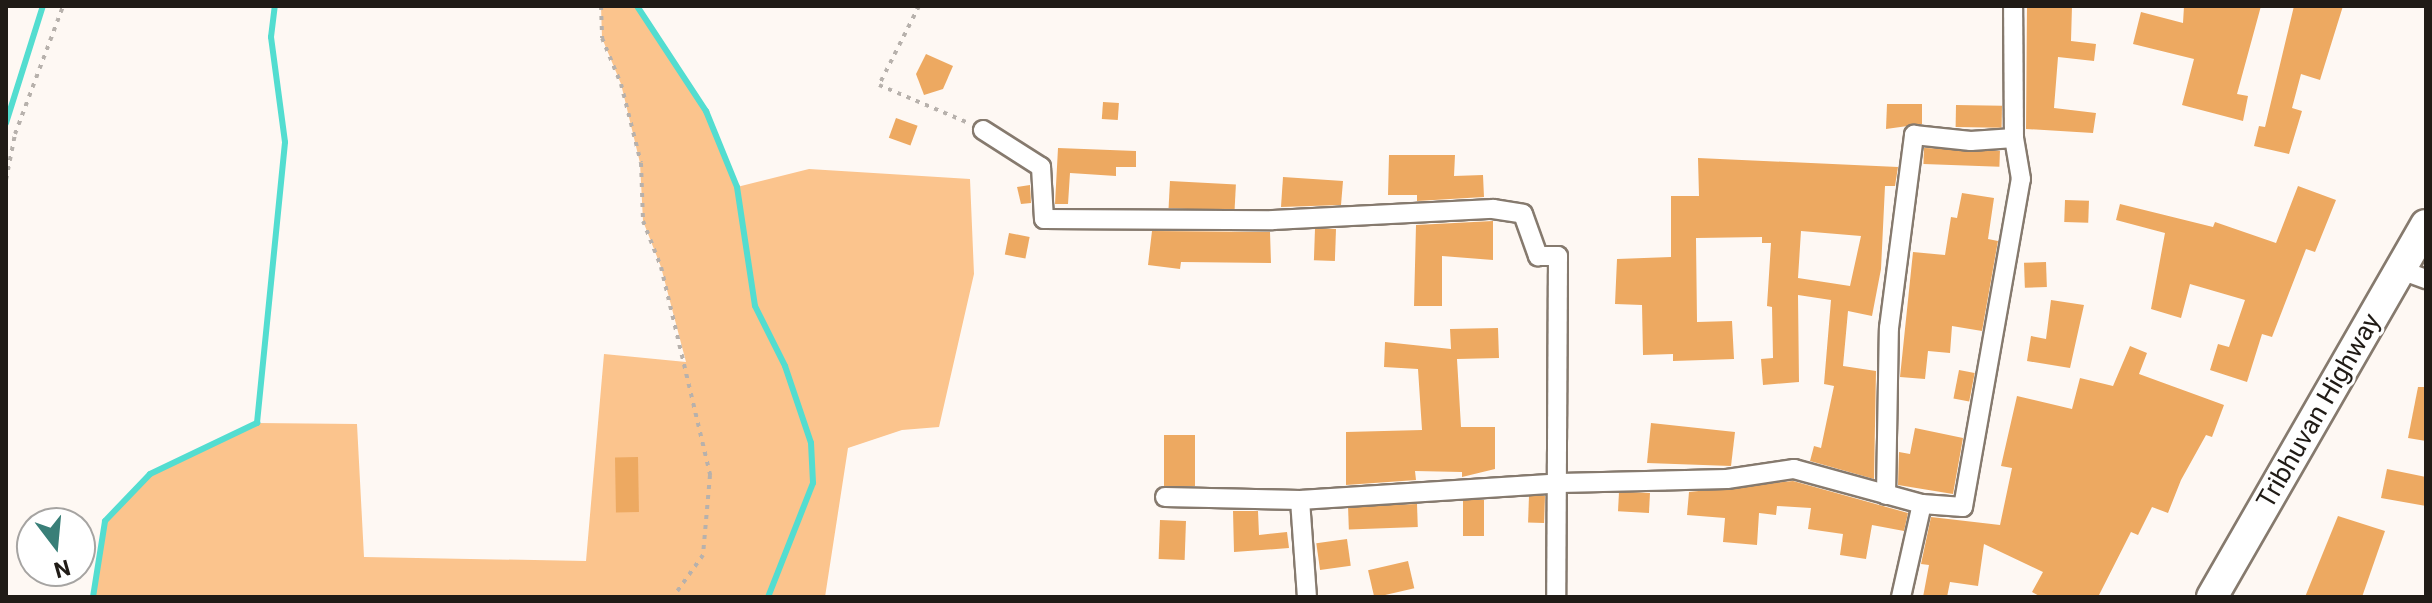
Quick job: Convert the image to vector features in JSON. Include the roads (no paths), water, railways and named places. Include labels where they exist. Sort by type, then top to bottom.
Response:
[{"type":"highway","name":"Tribhuvan Highway","points":[[2212,597],[2414,275],[2426,225]]},
{"type":"street","points":[[1165,497],[1300,500],[1560,483],[1727,479],[1794,469],[1922,504],[1963,507],[2021,179],[2014,138],[2013,6]]},
{"type":"street","points":[[983,130],[1041,167],[1044,219],[1273,220],[1493,209],[1523,214],[1538,256],[1558,256],[1560,483],[1556,597]]},
{"type":"street","points":[[1886,495],[1889,328],[1914,135],[2014,138]]},
{"type":"street","points":[[1300,500],[1307,597]]},
{"type":"street","points":[[1901,597],[1922,504]]},
{"type":"waterway","points":[[6,123],[43,6]]},
{"type":"waterway","points":[[93,597],[105,521],[150,474],[257,423],[285,142],[271,37],[275,6]]},
{"type":"waterway","points":[[637,6],[706,111],[737,187],[755,306],[785,366],[811,443],[813,483],[768,597]]}]
